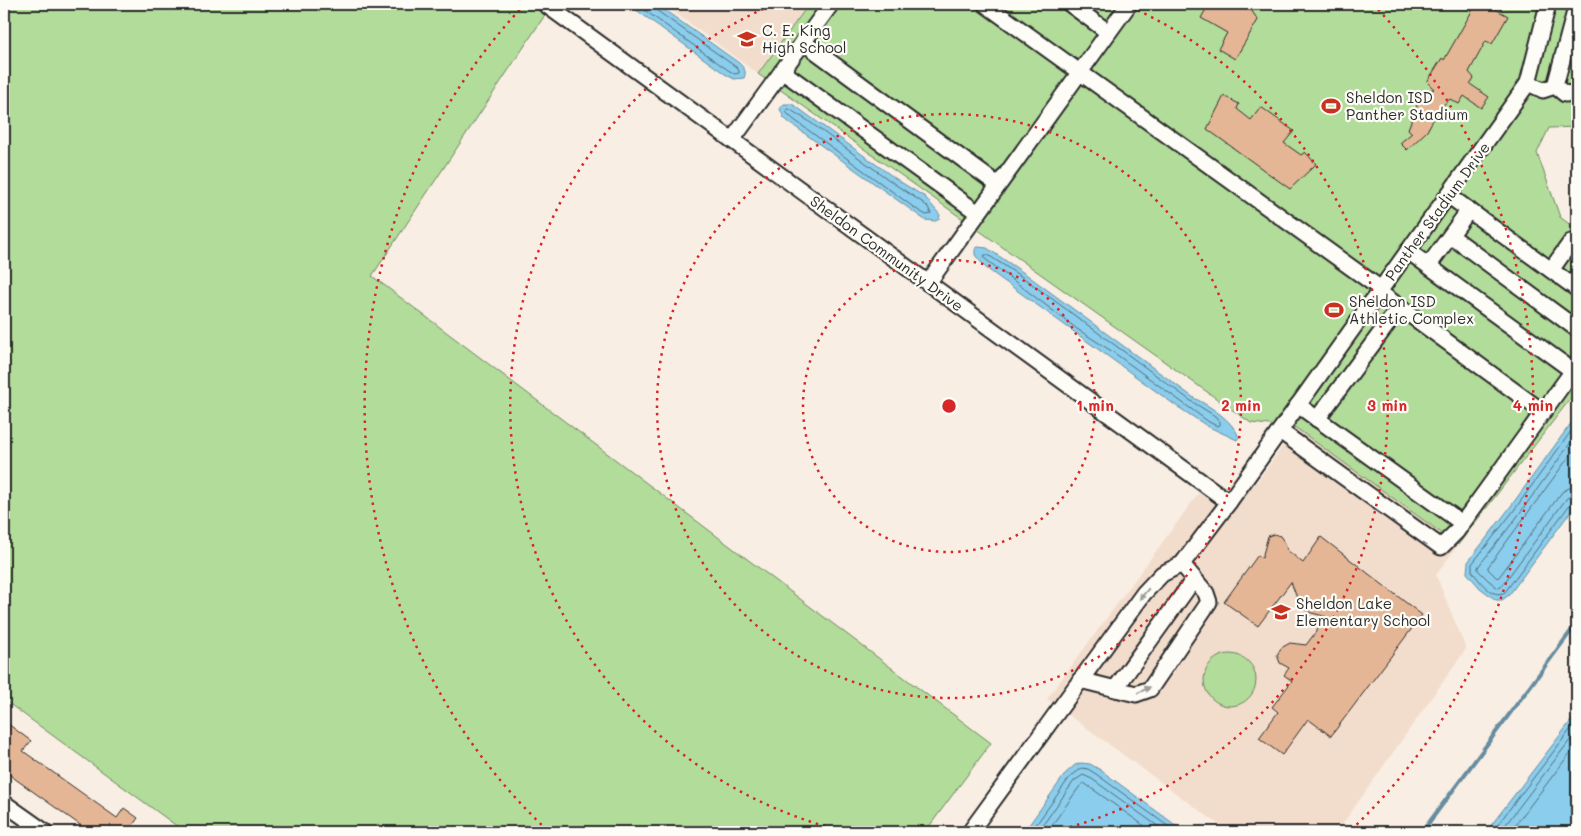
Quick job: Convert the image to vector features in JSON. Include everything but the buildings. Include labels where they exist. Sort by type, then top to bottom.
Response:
[{"type":"street","name":"Sheldon Community Drive","points":[[545,4],[1229,502]]},
{"type":"street","points":[[732,140],[831,4]]},
{"type":"street","points":[[985,4],[1380,290],[1400,307],[1543,412]]},
{"type":"street","points":[[1070,4],[1108,32]]},
{"type":"street","points":[[928,283],[1128,4]]},
{"type":"street","name":"Panther Stadium Drive","points":[[1182,564],[1229,502],[1528,83],[1548,4]]},
{"type":"street","points":[[1555,86],[1577,4]]},
{"type":"street","points":[[803,42],[998,185]]},
{"type":"street","points":[[782,71],[978,214]]},
{"type":"street","points":[[1528,83],[1543,90],[1555,86]]},
{"type":"street","points":[[1555,86],[1565,94],[1577,93]]},
{"type":"street","points":[[1448,195],[1577,289]]},
{"type":"street","points":[[1429,266],[1469,210]]},
{"type":"street","points":[[1451,236],[1577,330]]},
{"type":"street","points":[[1551,270],[1571,242],[1577,247]]},
{"type":"street","points":[[1280,431],[1441,546],[1462,523],[1575,368],[1408,251]]},
{"type":"street","points":[[1317,419],[1400,307]]},
{"type":"street","points":[[1298,405],[1462,523]]},
{"type":"street","points":[[970,832],[1080,680],[1144,593],[1162,574],[1182,564],[1206,593],[1209,602],[1150,689],[1136,694],[1080,680]]},
{"type":"street","points":[[1115,689],[1194,579]]},
{"type":"street","points":[[4,803],[45,832]]},
{"type":"shaded area","name":"C. E. King High School","points":[[663,4],[809,4],[758,74]]},
{"type":"shaded area","name":"Sheldon Lake Elementary School","points":[[1296,428],[1458,545],[1436,575],[1466,649],[1337,832],[1229,832],[1047,699],[1198,494],[1257,482]]},
{"type":"green space","points":[[4,4],[535,4],[547,12],[372,276],[991,743],[925,832],[185,832],[4,700]]},
{"type":"green space","name":"Sheldon ISD Athletic Complex","points":[[809,4],[1577,4],[1577,127],[1549,128],[1537,153],[1560,217],[1577,230],[1577,390],[1458,545],[1296,428],[1251,423],[758,74]]},
{"type":"green space","points":[[1225,654],[1235,654],[1245,658],[1252,665],[1256,680],[1252,695],[1245,702],[1235,706],[1225,706],[1215,702],[1208,695],[1204,685],[1204,675],[1208,665],[1215,658]]},
{"type":"water","points":[[628,4],[656,4],[739,63],[745,73],[744,78],[734,79],[725,74]]},
{"type":"water","points":[[784,104],[792,104],[899,181],[925,197],[940,215],[939,219],[936,221],[925,220],[790,123],[784,118],[780,109]]},
{"type":"water","points":[[978,247],[987,248],[1027,275],[1194,398],[1220,414],[1236,431],[1239,437],[1237,440],[1207,426],[1175,405],[986,268],[975,255],[975,249]]},
{"type":"water","points":[[1577,415],[1577,503],[1509,595],[1502,600],[1496,600],[1480,588],[1467,573],[1468,562]]},
{"type":"water","points":[[1577,713],[1577,832],[1486,832]]},
{"type":"water","points":[[1081,763],[1090,764],[1099,769],[1185,832],[1024,832],[1066,773],[1075,765]]},
{"type":"waterway","points":[[1422,832],[1577,623]]},
{"type":"place","name":"C. E. King High School","points":[[747,39]]},
{"type":"place","name":"Sheldon ISD Panther Stadium","points":[[1331,106]]},
{"type":"place","name":"Sheldon ISD Athletic Complex","points":[[1334,310]]},
{"type":"place","name":"Sheldon Lake Elementary School","points":[[1281,612]]}]
